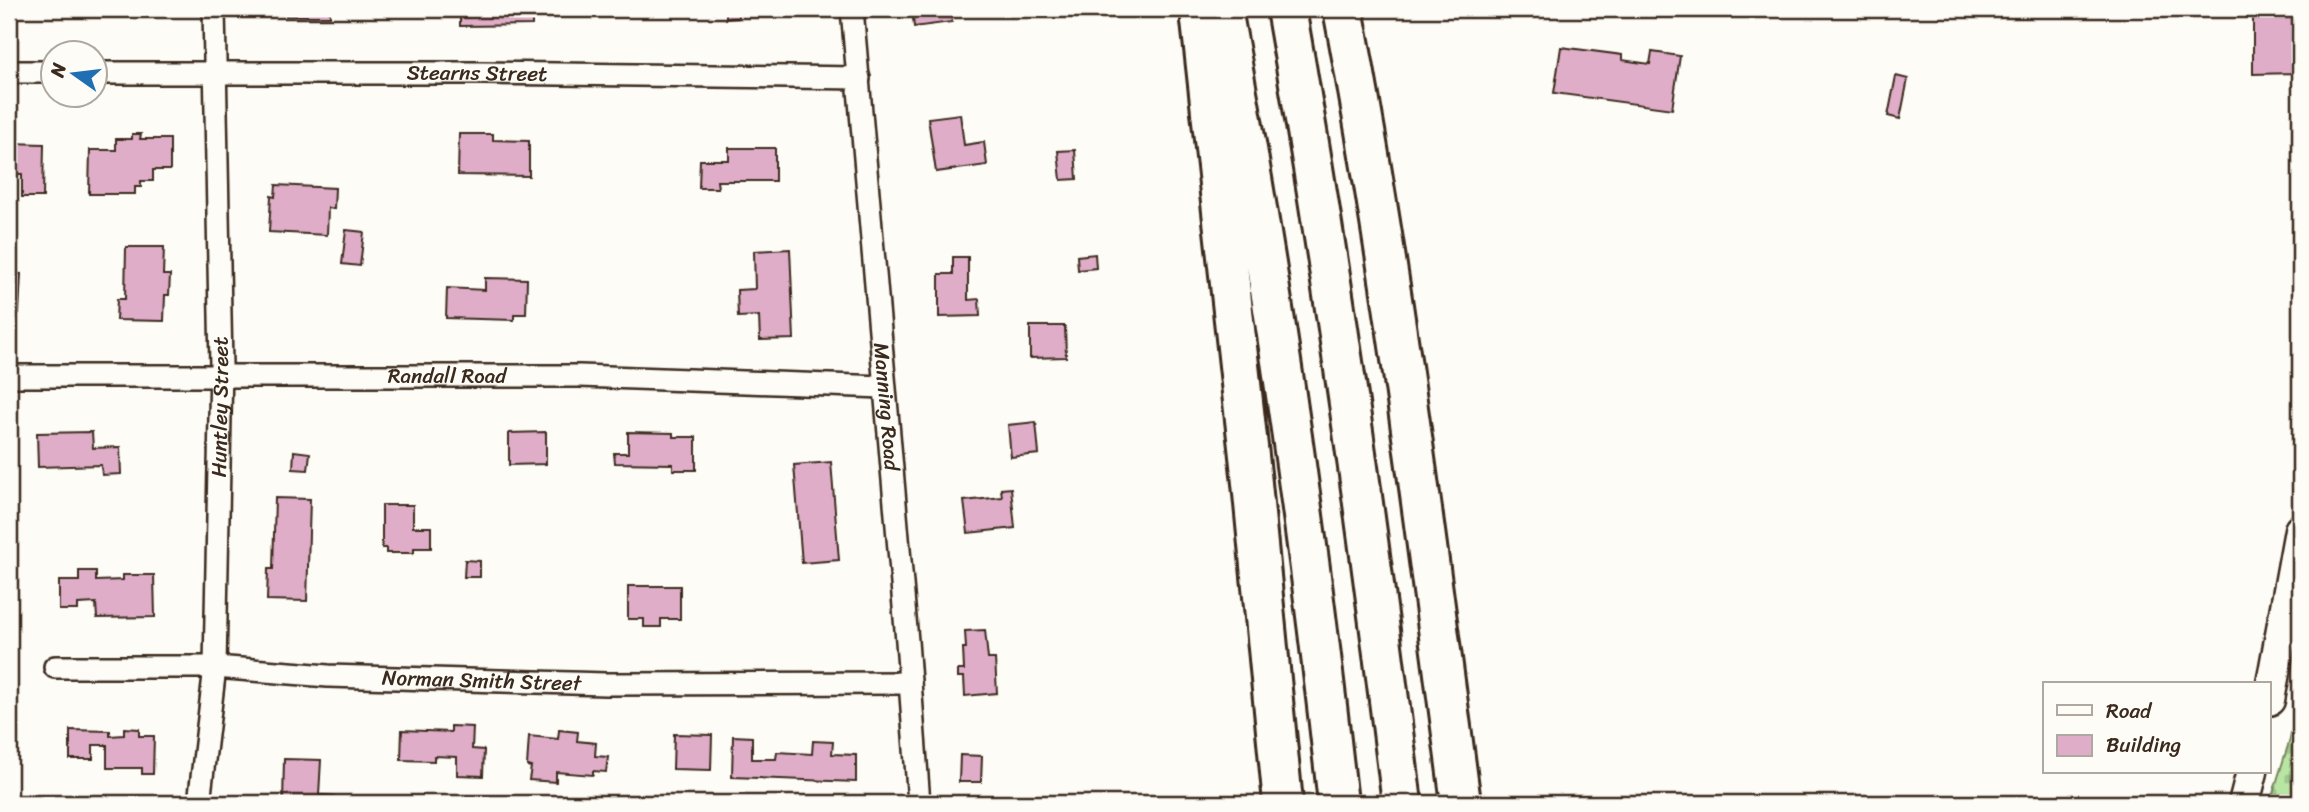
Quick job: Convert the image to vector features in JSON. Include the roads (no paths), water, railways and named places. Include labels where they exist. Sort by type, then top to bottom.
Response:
[{"type":"highway","points":[[1200,9],[1254,496],[1283,803]]},
{"type":"highway","points":[[1222,9],[1250,157],[1281,355],[1338,803]]},
{"type":"highway","points":[[1286,9],[1365,518],[1402,803]]},
{"type":"highway","points":[[1343,9],[1399,346],[1461,803]]},
{"type":"main road","points":[[2270,695],[2300,530]]},
{"type":"main road","points":[[2244,803],[2251,774]]},
{"type":"street","name":"Huntley Street","points":[[199,803],[215,667],[220,377],[214,9]]},
{"type":"street","name":"Manning Road","points":[[852,9],[919,803]]},
{"type":"street","points":[[9,72],[38,72]]},
{"type":"street","name":"Stearns Street","points":[[108,73],[483,73],[859,78]]},
{"type":"street","name":"Randall Road","points":[[9,376],[580,376],[884,387]]},
{"type":"street","name":"Norman Smith Street","points":[[55,667],[215,667],[328,676],[606,684],[910,683]]}]
